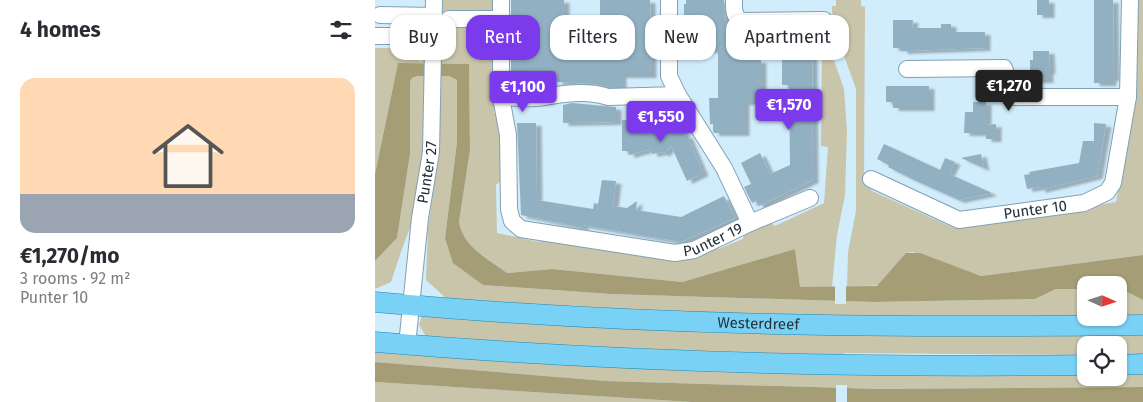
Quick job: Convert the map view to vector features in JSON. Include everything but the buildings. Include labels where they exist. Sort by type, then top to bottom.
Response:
[{"type":"main road","name":"Westerdreef","points":[[375,302],[612,318],[724,322],[934,326],[1143,325]]},
{"type":"main road","points":[[375,342],[623,358],[780,364],[1077,365]]},
{"type":"main road","points":[[1127,365],[1143,364]]},
{"type":"street","points":[[501,0],[501,15]]},
{"type":"street","name":"Punter 19","points":[[669,0],[669,76],[678,96],[724,168],[750,223]]},
{"type":"street","points":[[734,0],[735,15]]},
{"type":"street","name":"Punter 10","points":[[871,179],[959,220],[1083,204],[1107,192],[1113,183],[1128,97],[1130,0]]},
{"type":"street","points":[[380,15],[439,11],[470,15]]},
{"type":"street","points":[[375,36],[390,36]]},
{"type":"street","name":"Punter 27","points":[[407,345],[420,218],[431,152],[433,60]]},
{"type":"street","points":[[501,60],[501,97],[545,97],[557,94],[678,96]]},
{"type":"street","points":[[907,69],[1004,68],[1015,97],[1128,97]]},
{"type":"street","name":"Punter 19","points":[[501,97],[508,135],[509,209],[512,221],[521,229],[675,253],[694,250],[750,223],[810,198]]},
{"type":"shaded area","points":[[440,0],[494,0],[494,15],[466,15],[466,60],[494,60],[494,113],[503,115],[504,178],[496,185],[497,233],[539,242],[547,233],[680,254],[713,244],[718,249],[743,239],[745,231],[769,221],[775,226],[824,203],[828,147],[821,146],[822,60],[834,60],[844,89],[847,131],[845,195],[837,235],[832,287],[800,287],[795,249],[682,282],[552,269],[507,273],[477,252],[461,231],[459,222],[470,150],[469,64],[398,63],[375,174],[375,48],[390,48],[390,60],[420,60],[420,62],[422,60],[456,60],[456,15],[440,15]]},
{"type":"shaded area","points":[[836,0],[861,0],[861,6],[865,7],[864,180],[872,191],[954,228],[1116,202],[1135,99],[1138,0],[1143,0],[1143,255],[981,276],[913,252],[906,253],[881,285],[847,287],[848,252],[856,211],[856,89],[846,60],[849,60],[849,15],[833,15],[832,6],[836,6]]},
{"type":"shaded area","points":[[398,63],[469,64],[470,150],[459,222],[461,231],[477,252],[507,273],[552,269],[682,282],[795,249],[800,287],[877,286],[906,253],[920,253],[981,276],[1143,255],[1143,300],[1127,292],[1127,276],[1077,276],[1077,289],[1056,289],[1035,299],[873,302],[611,294],[483,285],[453,263],[445,238],[457,142],[457,80],[449,76],[417,76],[412,78],[410,82],[410,154],[397,238],[375,261],[375,174]]},
{"type":"shaded area","points":[[417,76],[449,76],[457,80],[457,142],[445,238],[483,285],[611,294],[873,302],[1035,299],[1056,289],[1077,289],[1077,318],[764,316],[608,311],[447,299],[426,280],[428,227],[438,157],[391,282],[375,289],[375,261],[397,238],[410,154],[410,82],[412,78]]},
{"type":"shaded area","points":[[1127,292],[1143,300],[1143,318],[1127,318]]},
{"type":"shaded area","points":[[422,315],[1143,334],[1143,354],[1127,354],[1127,336],[1077,336],[1077,355],[846,353],[832,357],[542,347],[426,336],[419,325]]},
{"type":"shaded area","points":[[375,349],[1077,372],[1077,386],[1127,386],[1127,372],[1143,371],[1143,387],[879,389],[606,381],[375,362]]},
{"type":"shaded area","points":[[375,362],[606,381],[879,389],[1143,387],[1143,402],[692,402],[375,382]]},
{"type":"shaded area","points":[[375,382],[692,402],[375,402]]},
{"type":"pier","points":[[835,284],[846,284],[846,304],[835,304]]},
{"type":"pier","points":[[836,385],[847,385],[847,402],[836,402]]}]
